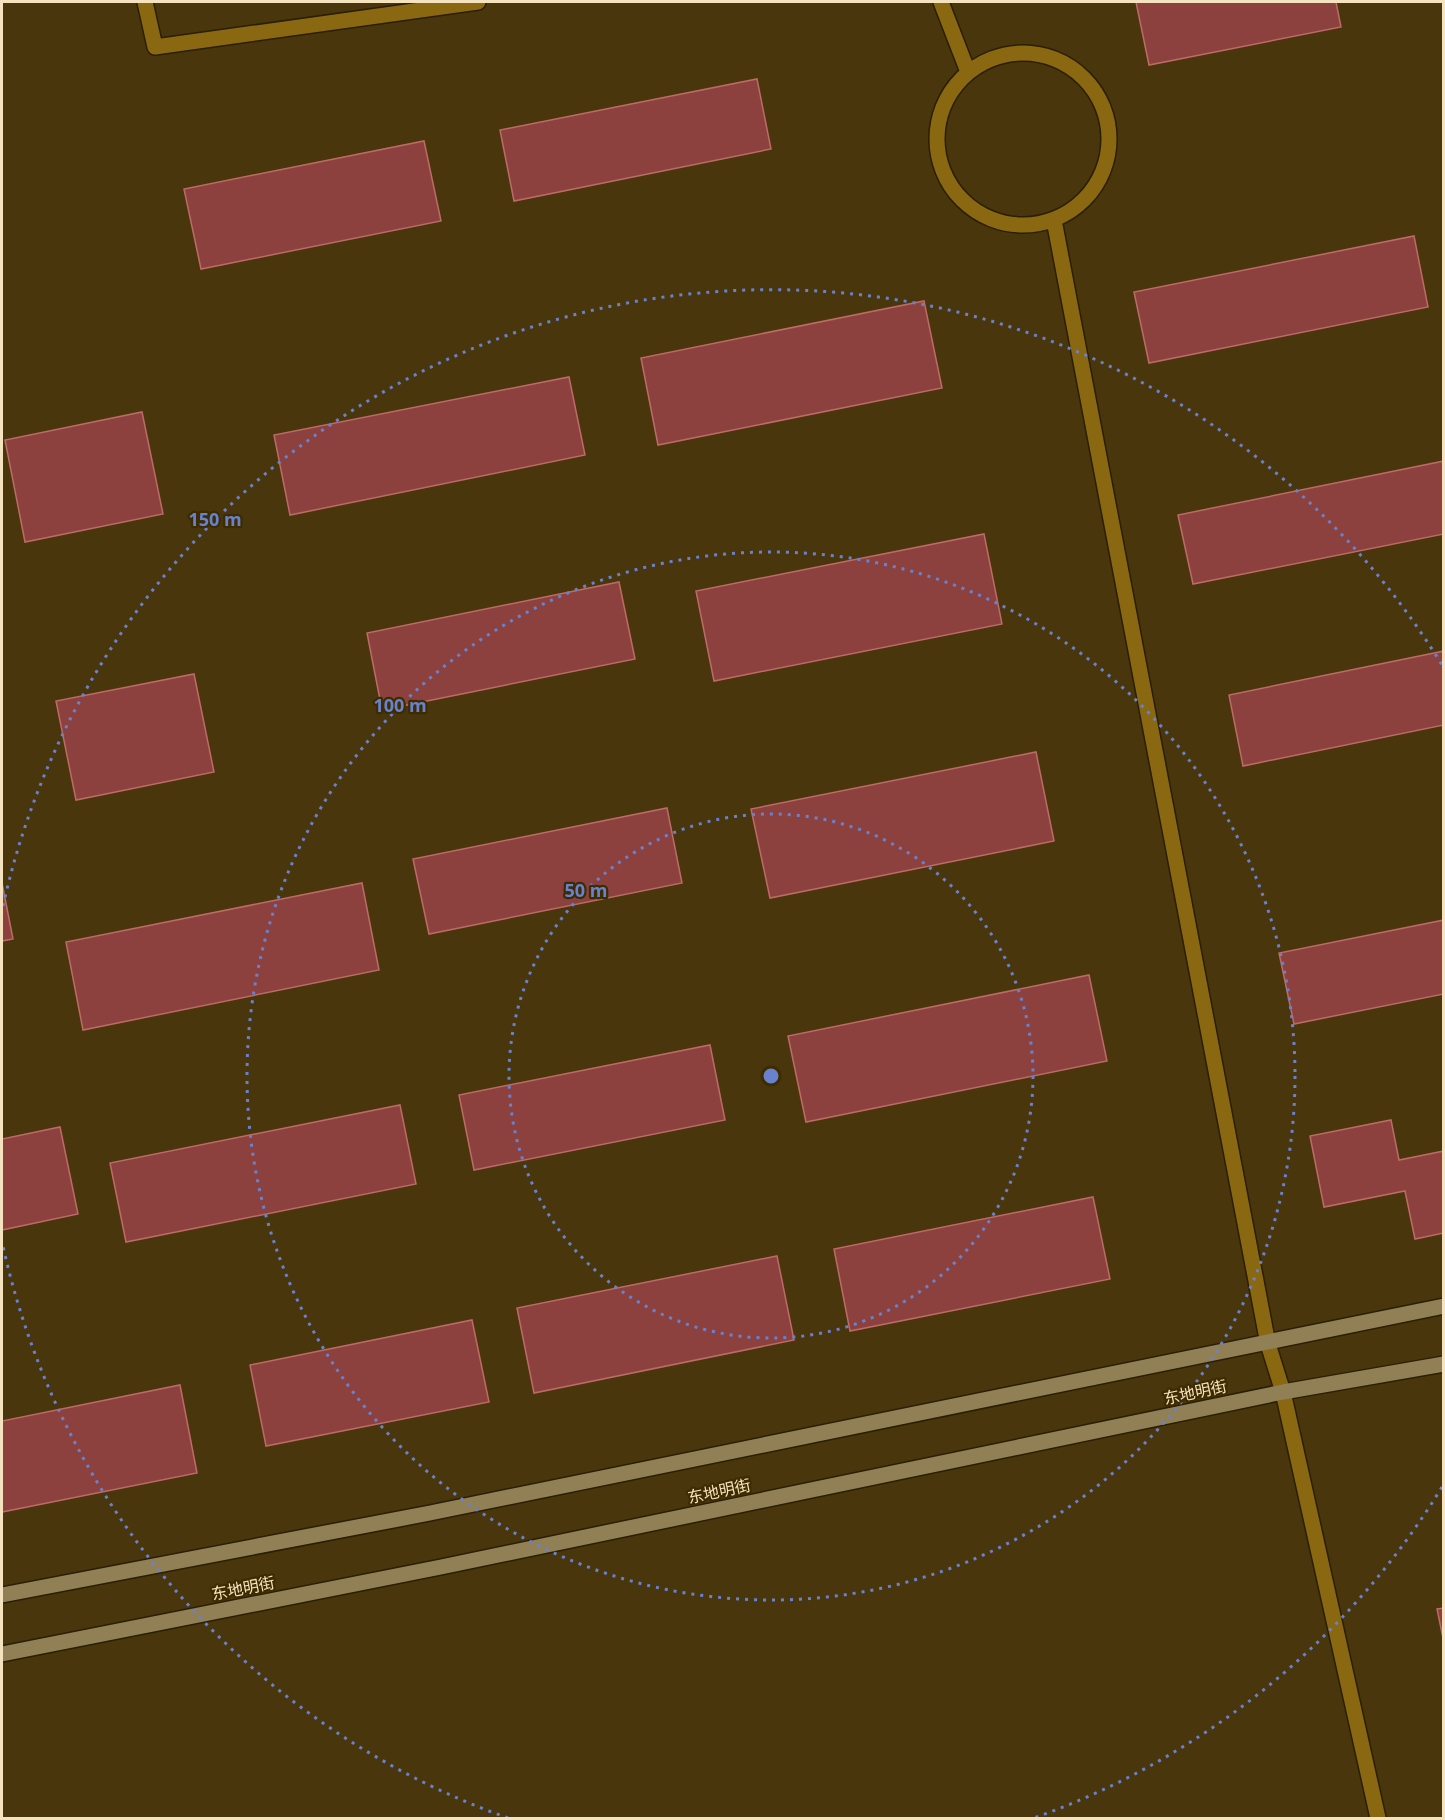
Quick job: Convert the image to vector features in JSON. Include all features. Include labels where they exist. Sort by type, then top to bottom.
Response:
[{"type":"main road","name":"东地明街","points":[[2,1595],[430,1513],[1268,1344],[1443,1306]]},
{"type":"main road","name":"东地明街","points":[[2,1654],[441,1567],[1283,1392],[1443,1364]]},
{"type":"street","points":[[145,2],[155,47],[478,2]]},
{"type":"street","points":[[941,2],[968,72]]},
{"type":"street","points":[[1018,53],[1045,56],[1061,63],[1090,85],[1103,108],[1107,126],[1106,161],[1095,186],[1077,206],[1054,220],[1027,225],[1000,222],[976,212],[956,194],[942,170],[936,144],[939,117],[950,92],[968,72],[991,58],[1018,53]]},
{"type":"street","points":[[1054,220],[1268,1344],[1283,1392],[1378,1818]]},
{"type":"building","points":[[1136,2],[1336,2],[1341,27],[1149,65]]},
{"type":"building","points":[[757,79],[771,149],[514,201],[500,130]]},
{"type":"building","points":[[424,141],[441,221],[201,269],[184,189]]},
{"type":"building","points":[[1414,236],[1428,307],[1149,363],[1134,292]]},
{"type":"building","points":[[924,301],[942,388],[658,445],[641,358]]},
{"type":"building","points":[[569,377],[585,455],[290,515],[274,435]]},
{"type":"building","points":[[142,412],[163,514],[25,542],[5,440]]},
{"type":"building","points":[[1444,461],[1444,534],[1193,584],[1178,515]]},
{"type":"building","points":[[984,534],[1002,624],[714,681],[696,591]]},
{"type":"building","points":[[619,582],[635,659],[382,710],[367,633]]},
{"type":"building","points":[[1444,651],[1444,725],[1243,766],[1229,695]]},
{"type":"building","points":[[194,674],[214,772],[76,800],[56,701]]},
{"type":"building","points":[[1036,752],[1054,841],[770,898],[751,809]]},
{"type":"building","points":[[667,808],[682,883],[429,934],[413,859]]},
{"type":"building","points":[[2,883],[13,939],[2,941]]},
{"type":"building","points":[[362,883],[379,970],[83,1030],[66,942]]},
{"type":"building","points":[[1444,920],[1444,994],[1294,1024],[1279,953]]},
{"type":"building","points":[[1089,975],[1107,1061],[806,1122],[788,1036]]},
{"type":"building","points":[[710,1045],[725,1120],[474,1170],[459,1095]]},
{"type":"building","points":[[400,1105],[416,1184],[126,1242],[110,1163]]},
{"type":"building","points":[[1391,1120],[1399,1160],[1444,1151],[1444,1233],[1415,1239],[1405,1191],[1324,1207],[1310,1136]]},
{"type":"building","points":[[60,1127],[78,1214],[2,1230],[2,1139]]},
{"type":"building","points":[[1093,1197],[1110,1279],[850,1331],[834,1249]]},
{"type":"building","points":[[777,1256],[794,1340],[534,1393],[517,1308]]},
{"type":"building","points":[[472,1320],[489,1402],[266,1446],[250,1365]]},
{"type":"building","points":[[180,1385],[197,1473],[2,1512],[2,1421]]},
{"type":"building","points":[[1444,1608],[1444,1643],[1437,1609]]}]
